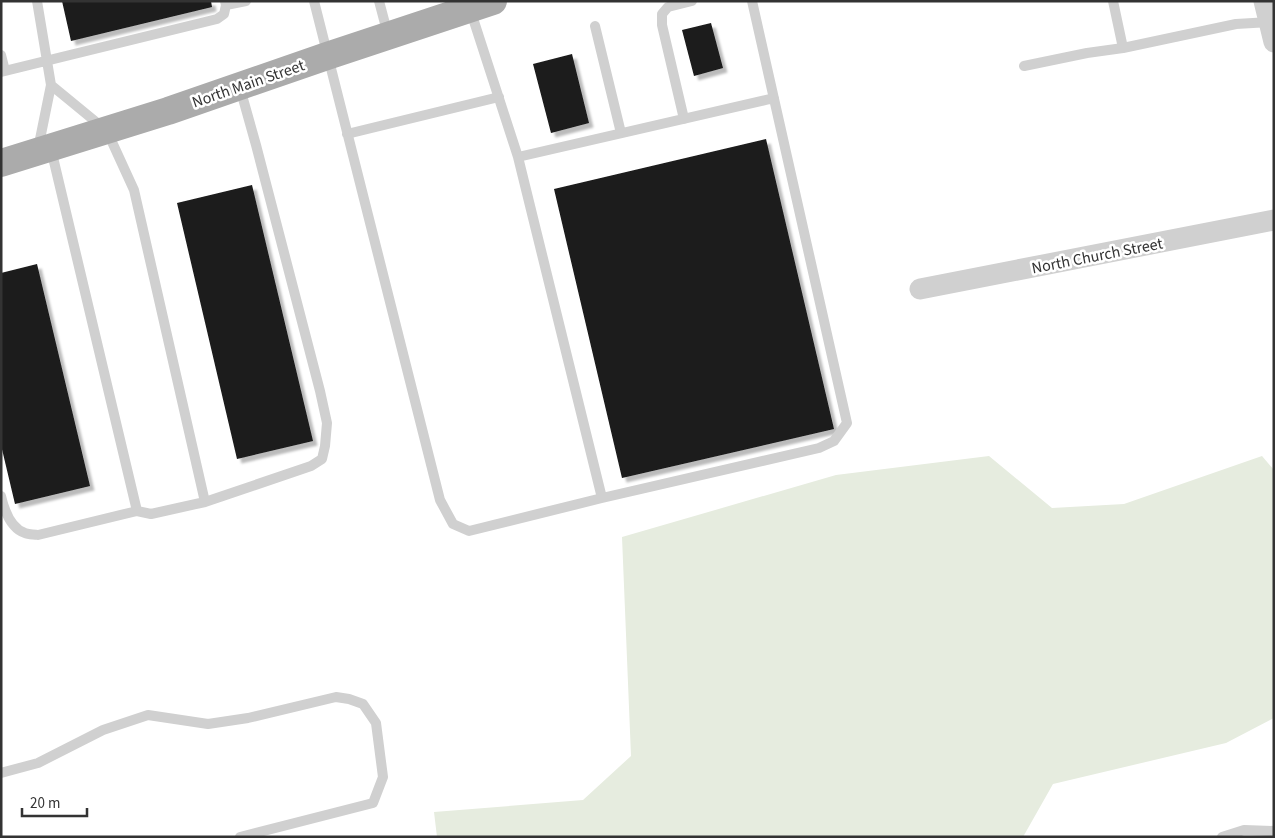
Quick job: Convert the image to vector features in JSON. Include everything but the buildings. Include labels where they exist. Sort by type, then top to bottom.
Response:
[{"type":"main road","name":"North Main Street","points":[[1,163],[168,112],[327,56],[481,5]]},
{"type":"street","points":[[1264,1],[1272,29]]},
{"type":"street","name":"North Church Street","points":[[920,289],[1274,220]]},
{"type":"lane","points":[[37,1],[51,85],[44,150],[137,510]]},
{"type":"lane","points":[[1,55],[3,71],[217,19],[224,14],[226,3],[246,1]]},
{"type":"lane","points":[[314,1],[346,134],[440,500],[453,524],[469,531],[818,448],[834,441],[847,423],[752,1]]},
{"type":"lane","points":[[379,1],[388,36]]},
{"type":"lane","points":[[684,119],[662,25],[662,14],[668,7],[692,1]]},
{"type":"lane","points":[[1114,1],[1123,48]]},
{"type":"lane","points":[[481,5],[499,97],[518,157],[602,498]]},
{"type":"lane","points":[[1024,66],[1087,53],[1123,48],[1236,24],[1272,29]]},
{"type":"lane","points":[[595,26],[621,133]]},
{"type":"lane","points":[[51,85],[107,131],[134,190],[205,502]]},
{"type":"lane","points":[[1,496],[8,516],[14,526],[24,533],[38,535],[137,510],[151,514],[205,502],[311,466],[322,459],[326,446],[326,423],[320,390],[240,86]]},
{"type":"lane","points":[[346,134],[499,97]]},
{"type":"lane","points":[[518,157],[774,98]]},
{"type":"lane","points":[[1,773],[38,763],[103,730],[148,715],[208,724],[248,718],[336,697],[363,704],[376,723],[383,777],[373,803],[240,837]]},
{"type":"lane","points":[[1222,837],[1244,830],[1274,831]]},
{"type":"shaded area","points":[[989,456],[1052,508],[1124,504],[1262,456],[1274,470],[1274,718],[1226,743],[1053,784],[1023,837],[437,837],[434,812],[583,800],[631,756],[622,537],[836,475]]}]
